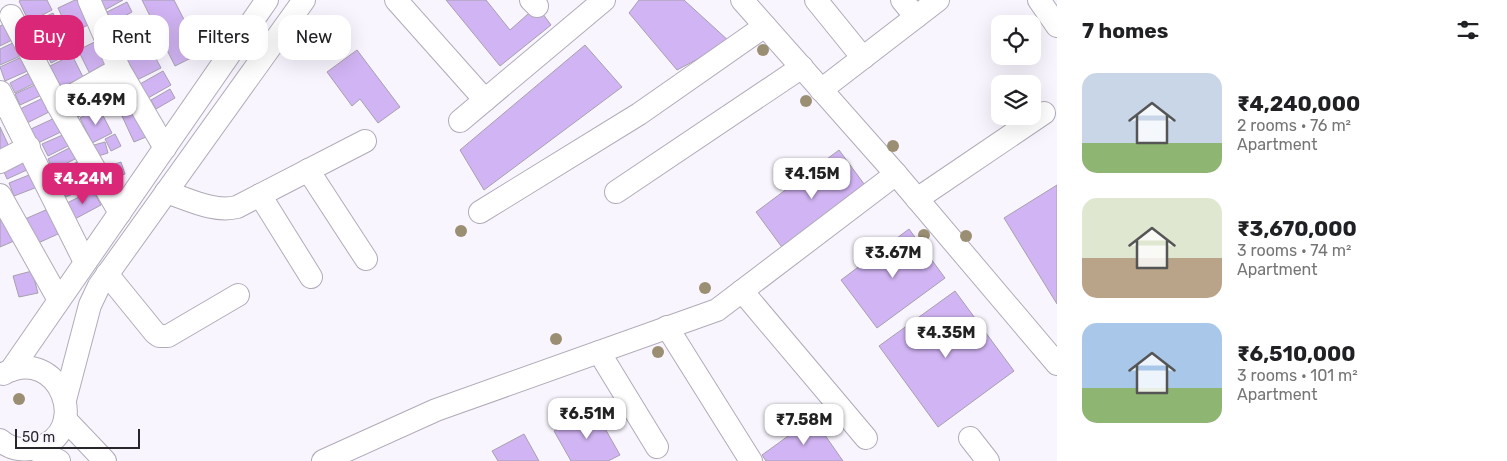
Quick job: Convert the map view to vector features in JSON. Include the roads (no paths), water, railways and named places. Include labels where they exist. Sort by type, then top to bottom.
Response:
[{"type":"street","points":[[6,373],[120,213],[267,0]]},
{"type":"street","points":[[0,440],[15,449],[28,450],[42,446],[54,439],[62,428],[90,305],[98,286],[304,0]]},
{"type":"street","points":[[396,0],[485,100]]},
{"type":"street","points":[[460,121],[604,0]]},
{"type":"street","points":[[742,0],[896,174],[1057,364]]},
{"type":"street","points":[[816,0],[863,58]]},
{"type":"street","points":[[822,90],[863,58],[909,8],[938,0]]},
{"type":"street","points":[[1039,0],[1057,26]]},
{"type":"street","points":[[91,6],[119,68],[165,148]]},
{"type":"street","points":[[6,8],[57,104],[120,213]]},
{"type":"street","points":[[480,212],[639,114],[765,26]]},
{"type":"street","points":[[616,192],[802,67]]},
{"type":"street","points":[[57,104],[119,68]]},
{"type":"street","points":[[0,92],[85,262]]},
{"type":"street","points":[[917,199],[1044,112]]},
{"type":"street","points":[[166,192],[216,208],[228,209],[237,207],[365,141]]},
{"type":"street","points":[[0,162],[29,147]]},
{"type":"street","points":[[308,170],[366,259]]},
{"type":"street","points":[[323,461],[436,410],[717,310],[896,174]]},
{"type":"street","points":[[0,195],[59,300]]},
{"type":"street","points":[[260,195],[311,277]]},
{"type":"street","points":[[107,274],[154,333],[163,337],[168,336],[238,295]]},
{"type":"street","points":[[742,291],[866,438]]},
{"type":"street","points":[[667,327],[751,461]]},
{"type":"street","points":[[599,352],[662,454]]},
{"type":"street","points":[[6,373],[25,367],[39,370],[51,376],[60,387],[65,409],[105,461]]},
{"type":"street","points":[[970,438],[988,461]]},
{"type":"street","points":[[34,448],[59,461]]}]
